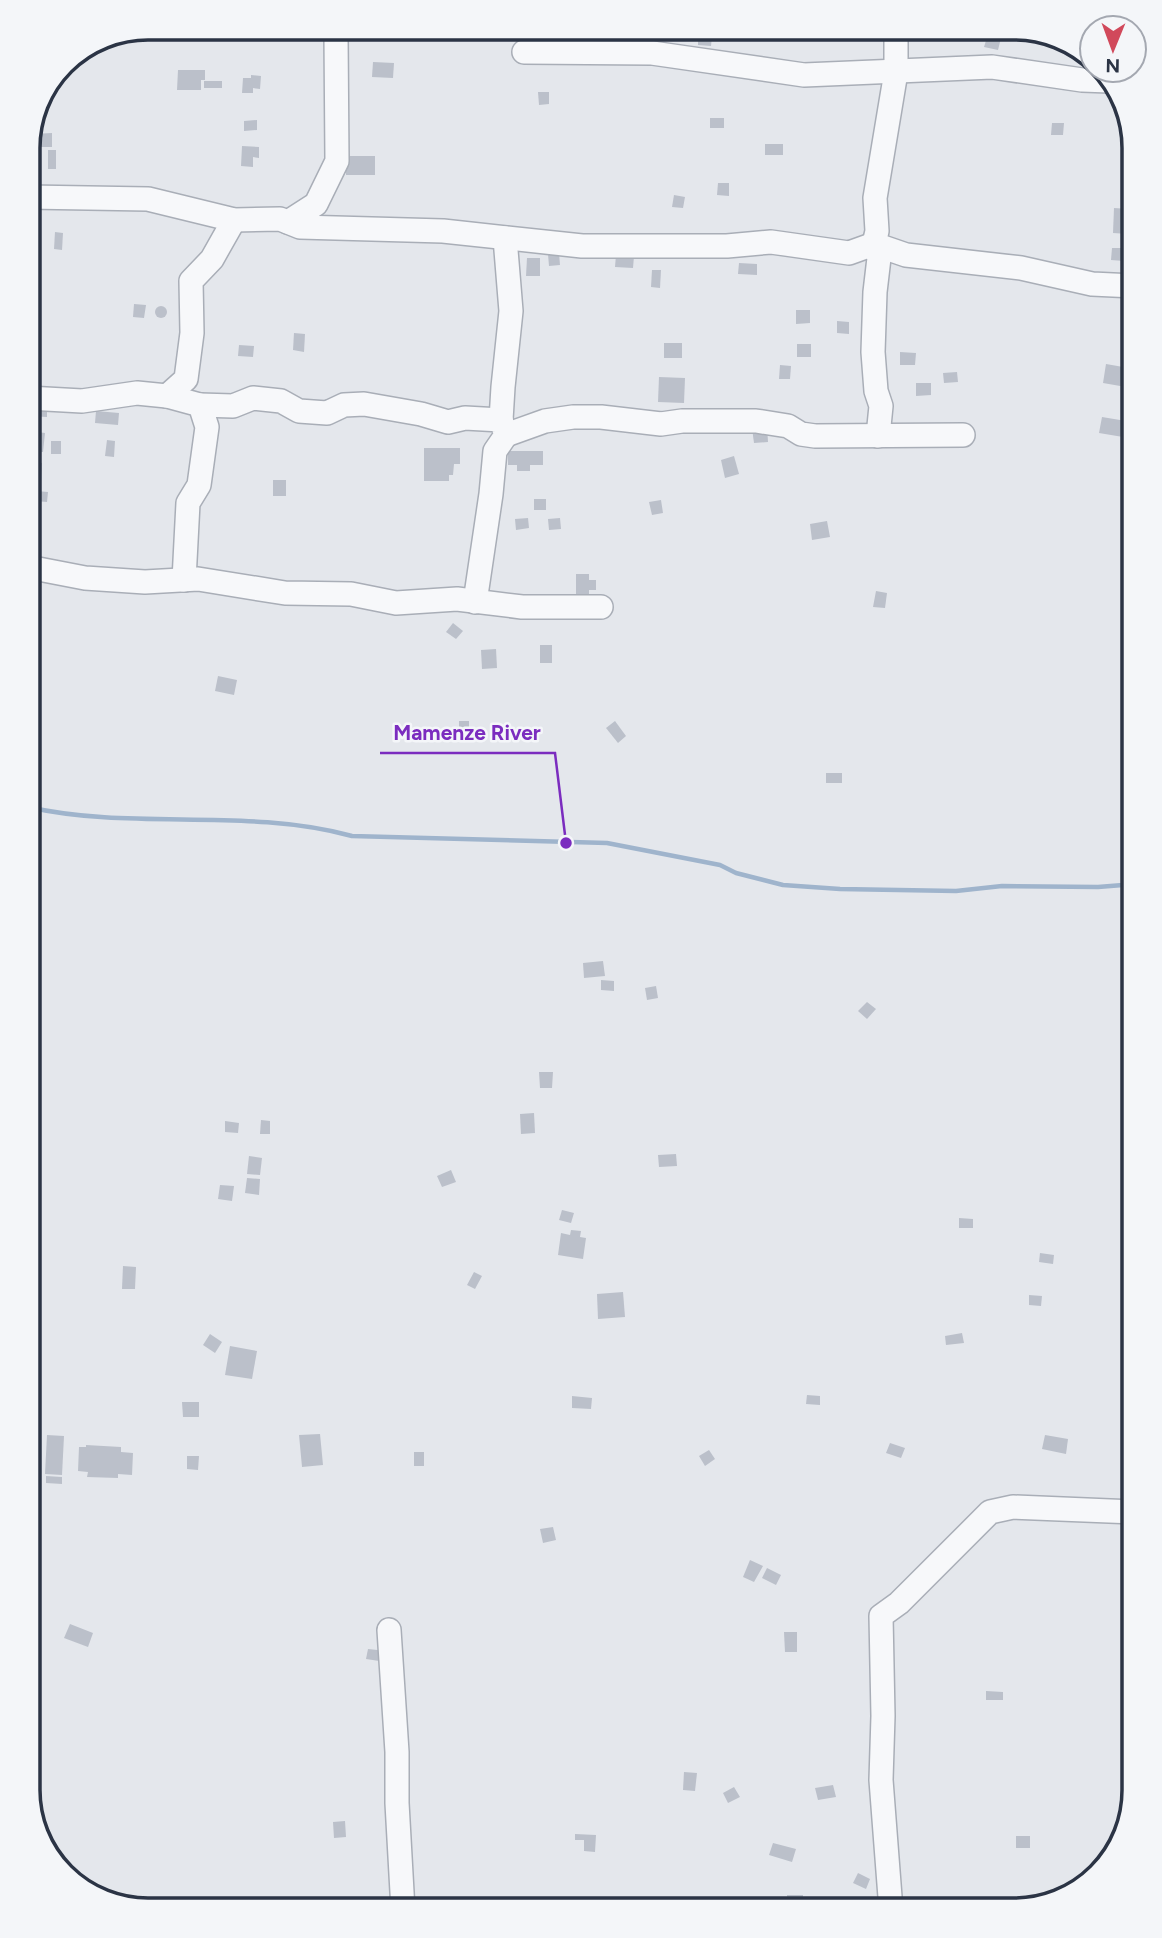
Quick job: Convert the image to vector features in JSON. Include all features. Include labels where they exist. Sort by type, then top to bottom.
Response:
[{"type":"street","points":[[288,222],[316,204],[337,161],[337,40]]},
{"type":"street","points":[[878,436],[881,406],[876,391],[873,352],[879,258],[874,244],[877,231],[875,198],[896,72],[896,40]]},
{"type":"street","points":[[524,52],[652,53],[804,75],[992,67],[1078,79]]},
{"type":"street","points":[[40,197],[148,199],[234,220],[280,219],[300,227],[432,230],[582,246],[727,246],[771,242],[849,253],[874,244],[906,255],[1021,268],[1092,284],[1122,285]]},
{"type":"street","points":[[167,396],[186,379],[192,333],[191,281],[212,260],[234,220]]},
{"type":"street","points":[[475,602],[495,451],[503,428],[506,346],[511,311],[505,238]]},
{"type":"street","points":[[40,399],[82,401],[136,393],[167,396],[200,405],[233,406],[253,398],[281,401],[299,411],[327,413],[345,405],[365,404],[448,422],[465,418],[503,428],[573,416],[661,424],[682,421],[756,421],[788,426],[815,436],[963,435]]},
{"type":"street","points":[[184,580],[188,503],[199,485],[207,427],[200,405]]},
{"type":"street","points":[[40,569],[85,578],[145,582],[198,579],[285,593],[351,594],[396,603],[457,599],[522,607],[601,607]]},
{"type":"street","points":[[890,1898],[881,1780],[881,1616],[899,1603],[990,1512],[1013,1507],[1122,1512]]},
{"type":"street","points":[[389,1630],[402,1898]]},
{"type":"building","points":[[698,40],[712,40],[711,46],[698,45]]},
{"type":"building","points":[[986,40],[1000,40],[998,50],[984,47]]},
{"type":"building","points":[[373,62],[394,63],[393,78],[372,77]]},
{"type":"building","points":[[178,70],[205,70],[201,90],[177,90]]},
{"type":"building","points":[[251,75],[261,76],[260,89],[253,88],[253,93],[242,93],[243,78],[251,78]]},
{"type":"building","points":[[204,81],[222,81],[222,88],[204,88]]},
{"type":"building","points":[[538,92],[549,92],[549,104],[539,105]]},
{"type":"building","points":[[710,118],[724,118],[724,128],[710,128]]},
{"type":"building","points":[[257,120],[257,130],[244,131],[244,121]]},
{"type":"building","points":[[1052,123],[1064,123],[1063,135],[1051,135]]},
{"type":"building","points":[[52,133],[52,147],[40,147],[41,134]]},
{"type":"building","points":[[765,144],[783,144],[783,155],[765,155]]},
{"type":"building","points":[[242,146],[259,147],[259,158],[253,157],[253,167],[241,166]]},
{"type":"building","points":[[48,150],[56,150],[56,169],[48,169]]},
{"type":"building","points":[[346,156],[375,156],[375,175],[346,175]]},
{"type":"building","points":[[718,183],[729,183],[729,196],[717,195]]},
{"type":"building","points":[[674,195],[685,197],[683,208],[672,207]]},
{"type":"building","points":[[1114,208],[1122,208],[1122,234],[1113,233]]},
{"type":"building","points":[[55,232],[63,233],[62,250],[54,249]]},
{"type":"building","points":[[1112,248],[1122,248],[1122,261],[1111,260]]},
{"type":"building","points":[[559,253],[560,265],[549,266],[548,254]]},
{"type":"building","points":[[616,255],[634,256],[633,268],[615,267]]},
{"type":"building","points":[[527,258],[540,258],[540,276],[526,276]]},
{"type":"building","points":[[739,263],[757,264],[757,275],[738,274]]},
{"type":"building","points":[[652,270],[661,270],[660,288],[651,287]]},
{"type":"building","points":[[134,304],[146,305],[144,318],[133,317]]},
{"type":"building","points":[[156,307],[166,307],[166,317],[156,317]]},
{"type":"building","points":[[796,310],[810,310],[810,323],[796,324]]},
{"type":"building","points":[[837,321],[849,322],[849,334],[837,333]]},
{"type":"building","points":[[294,333],[305,334],[304,352],[293,350]]},
{"type":"building","points":[[664,343],[682,343],[682,358],[664,358]]},
{"type":"building","points":[[797,344],[811,344],[811,357],[797,357]]},
{"type":"building","points":[[239,345],[254,346],[253,357],[238,356]]},
{"type":"building","points":[[900,352],[916,353],[915,365],[900,365]]},
{"type":"building","points":[[1106,364],[1122,367],[1122,386],[1103,383]]},
{"type":"building","points":[[780,365],[791,366],[790,379],[779,379]]},
{"type":"building","points":[[957,372],[958,382],[944,383],[943,373]]},
{"type":"building","points":[[659,377],[685,378],[684,403],[658,402]]},
{"type":"building","points":[[916,383],[931,383],[931,395],[916,396]]},
{"type":"building","points":[[40,404],[47,404],[47,417],[40,417]]},
{"type":"building","points":[[96,411],[119,413],[118,425],[95,423]]},
{"type":"building","points":[[1102,417],[1122,420],[1122,437],[1099,433]]},
{"type":"building","points":[[767,427],[768,442],[754,443],[752,428]]},
{"type":"building","points":[[40,432],[45,433],[43,452],[40,452]]},
{"type":"building","points":[[107,440],[115,441],[114,457],[105,456]]},
{"type":"building","points":[[51,441],[61,441],[61,454],[51,454]]},
{"type":"building","points":[[424,448],[460,448],[460,464],[454,464],[453,475],[449,475],[449,481],[424,481]]},
{"type":"building","points":[[508,451],[543,451],[543,465],[530,465],[530,471],[517,471],[517,465],[508,465]]},
{"type":"building","points":[[734,456],[739,474],[725,478],[721,460]]},
{"type":"building","points":[[273,480],[286,480],[286,496],[273,496]]},
{"type":"building","points":[[40,491],[48,492],[47,502],[40,501]]},
{"type":"building","points":[[534,499],[546,499],[546,510],[534,510]]},
{"type":"building","points":[[661,500],[663,513],[652,515],[649,502]]},
{"type":"building","points":[[528,518],[529,528],[516,530],[515,519]]},
{"type":"building","points":[[560,518],[561,529],[549,530],[548,519]]},
{"type":"building","points":[[827,521],[830,537],[812,540],[810,524]]},
{"type":"building","points":[[576,574],[589,574],[589,580],[596,580],[596,590],[589,590],[589,595],[576,595]]},
{"type":"building","points":[[876,591],[887,593],[885,608],[873,607]]},
{"type":"building","points":[[453,623],[463,631],[456,639],[446,632]]},
{"type":"building","points":[[540,645],[552,645],[552,663],[540,663]]},
{"type":"building","points":[[496,649],[497,668],[482,669],[481,650]]},
{"type":"building","points":[[218,676],[237,680],[234,695],[215,691]]},
{"type":"building","points":[[459,721],[469,721],[469,737],[459,736]]},
{"type":"building","points":[[615,721],[626,736],[618,743],[606,728]]},
{"type":"building","points":[[826,773],[842,773],[842,783],[826,783]]},
{"type":"building","points":[[603,961],[605,976],[584,978],[583,963]]},
{"type":"building","points":[[601,980],[614,981],[614,991],[601,990]]},
{"type":"building","points":[[656,986],[658,998],[647,1000],[645,988]]},
{"type":"building","points":[[867,1002],[876,1009],[867,1019],[858,1011]]},
{"type":"building","points":[[539,1072],[553,1072],[552,1088],[540,1088]]},
{"type":"building","points":[[534,1113],[535,1133],[521,1134],[520,1114]]},
{"type":"building","points":[[261,1120],[270,1121],[270,1134],[260,1134]]},
{"type":"building","points":[[225,1121],[239,1123],[238,1133],[225,1132]]},
{"type":"building","points":[[676,1154],[677,1166],[659,1167],[658,1155]]},
{"type":"building","points":[[249,1156],[262,1158],[260,1175],[247,1174]]},
{"type":"building","points":[[451,1170],[456,1182],[442,1187],[437,1176]]},
{"type":"building","points":[[247,1178],[260,1179],[259,1195],[245,1193]]},
{"type":"building","points":[[220,1185],[234,1186],[232,1201],[218,1199]]},
{"type":"building","points":[[562,1210],[574,1213],[571,1223],[559,1220]]},
{"type":"building","points":[[959,1218],[973,1219],[973,1228],[959,1228]]},
{"type":"building","points":[[571,1230],[581,1231],[580,1237],[586,1238],[583,1259],[558,1255],[561,1233],[570,1235]]},
{"type":"building","points":[[1040,1253],[1054,1255],[1053,1264],[1039,1262]]},
{"type":"building","points":[[123,1266],[136,1267],[135,1289],[122,1289]]},
{"type":"building","points":[[474,1272],[482,1276],[475,1289],[467,1285]]},
{"type":"building","points":[[623,1292],[625,1317],[598,1319],[597,1294]]},
{"type":"building","points":[[1029,1295],[1042,1296],[1041,1306],[1029,1305]]},
{"type":"building","points":[[962,1333],[964,1343],[946,1345],[945,1336]]},
{"type":"building","points":[[210,1334],[222,1342],[215,1353],[203,1345]]},
{"type":"building","points":[[230,1346],[257,1351],[252,1379],[225,1375]]},
{"type":"building","points":[[807,1395],[820,1396],[820,1405],[806,1404]]},
{"type":"building","points":[[572,1396],[592,1398],[591,1409],[572,1408]]},
{"type":"building","points":[[182,1402],[199,1402],[199,1417],[183,1417]]},
{"type":"building","points":[[320,1434],[323,1465],[302,1467],[299,1435]]},
{"type":"building","points":[[47,1435],[64,1436],[62,1475],[45,1474]]},
{"type":"building","points":[[1045,1435],[1068,1439],[1066,1454],[1042,1449]]},
{"type":"building","points":[[890,1443],[905,1448],[901,1458],[886,1453]]},
{"type":"building","points":[[79,1447],[121,1447],[121,1452],[133,1453],[132,1475],[118,1474],[118,1478],[87,1477],[88,1472],[78,1471]]},
{"type":"building","points":[[709,1450],[715,1459],[705,1466],[699,1456]]},
{"type":"building","points":[[414,1452],[424,1452],[424,1466],[414,1466]]},
{"type":"building","points":[[187,1456],[199,1456],[198,1470],[187,1469]]},
{"type":"building","points":[[46,1476],[62,1477],[62,1484],[46,1483]]},
{"type":"building","points":[[553,1527],[556,1540],[543,1543],[540,1529]]},
{"type":"building","points":[[750,1560],[763,1566],[754,1582],[743,1577]]},
{"type":"building","points":[[767,1568],[781,1575],[776,1585],[762,1578]]},
{"type":"building","points":[[70,1624],[93,1633],[88,1647],[64,1638]]},
{"type":"building","points":[[784,1632],[797,1632],[797,1652],[785,1652]]},
{"type":"building","points":[[368,1649],[387,1651],[386,1662],[366,1659]]},
{"type":"building","points":[[986,1691],[1003,1692],[1003,1700],[986,1700]]},
{"type":"building","points":[[684,1772],[697,1773],[695,1791],[683,1790]]},
{"type":"building","points":[[833,1785],[836,1797],[818,1800],[815,1788]]},
{"type":"building","points":[[734,1787],[740,1797],[728,1803],[723,1793]]},
{"type":"building","points":[[345,1821],[346,1837],[334,1838],[333,1822]]},
{"type":"building","points":[[575,1834],[596,1835],[595,1852],[584,1851],[584,1840],[575,1840]]},
{"type":"building","points":[[1016,1836],[1030,1836],[1030,1848],[1016,1848]]},
{"type":"building","points":[[773,1843],[796,1849],[792,1862],[769,1855]]},
{"type":"building","points":[[858,1873],[870,1879],[866,1889],[853,1883]]},
{"type":"building","points":[[787,1895],[803,1895],[803,1898],[787,1898]]},
{"type":"waterway","points":[[40,809],[108,818],[272,823],[312,827],[352,836],[607,843],[720,865],[736,873],[783,885],[956,891],[1002,886],[1122,885]]},
{"type":"place","name":"Mamenze River","points":[[566,843]]}]
